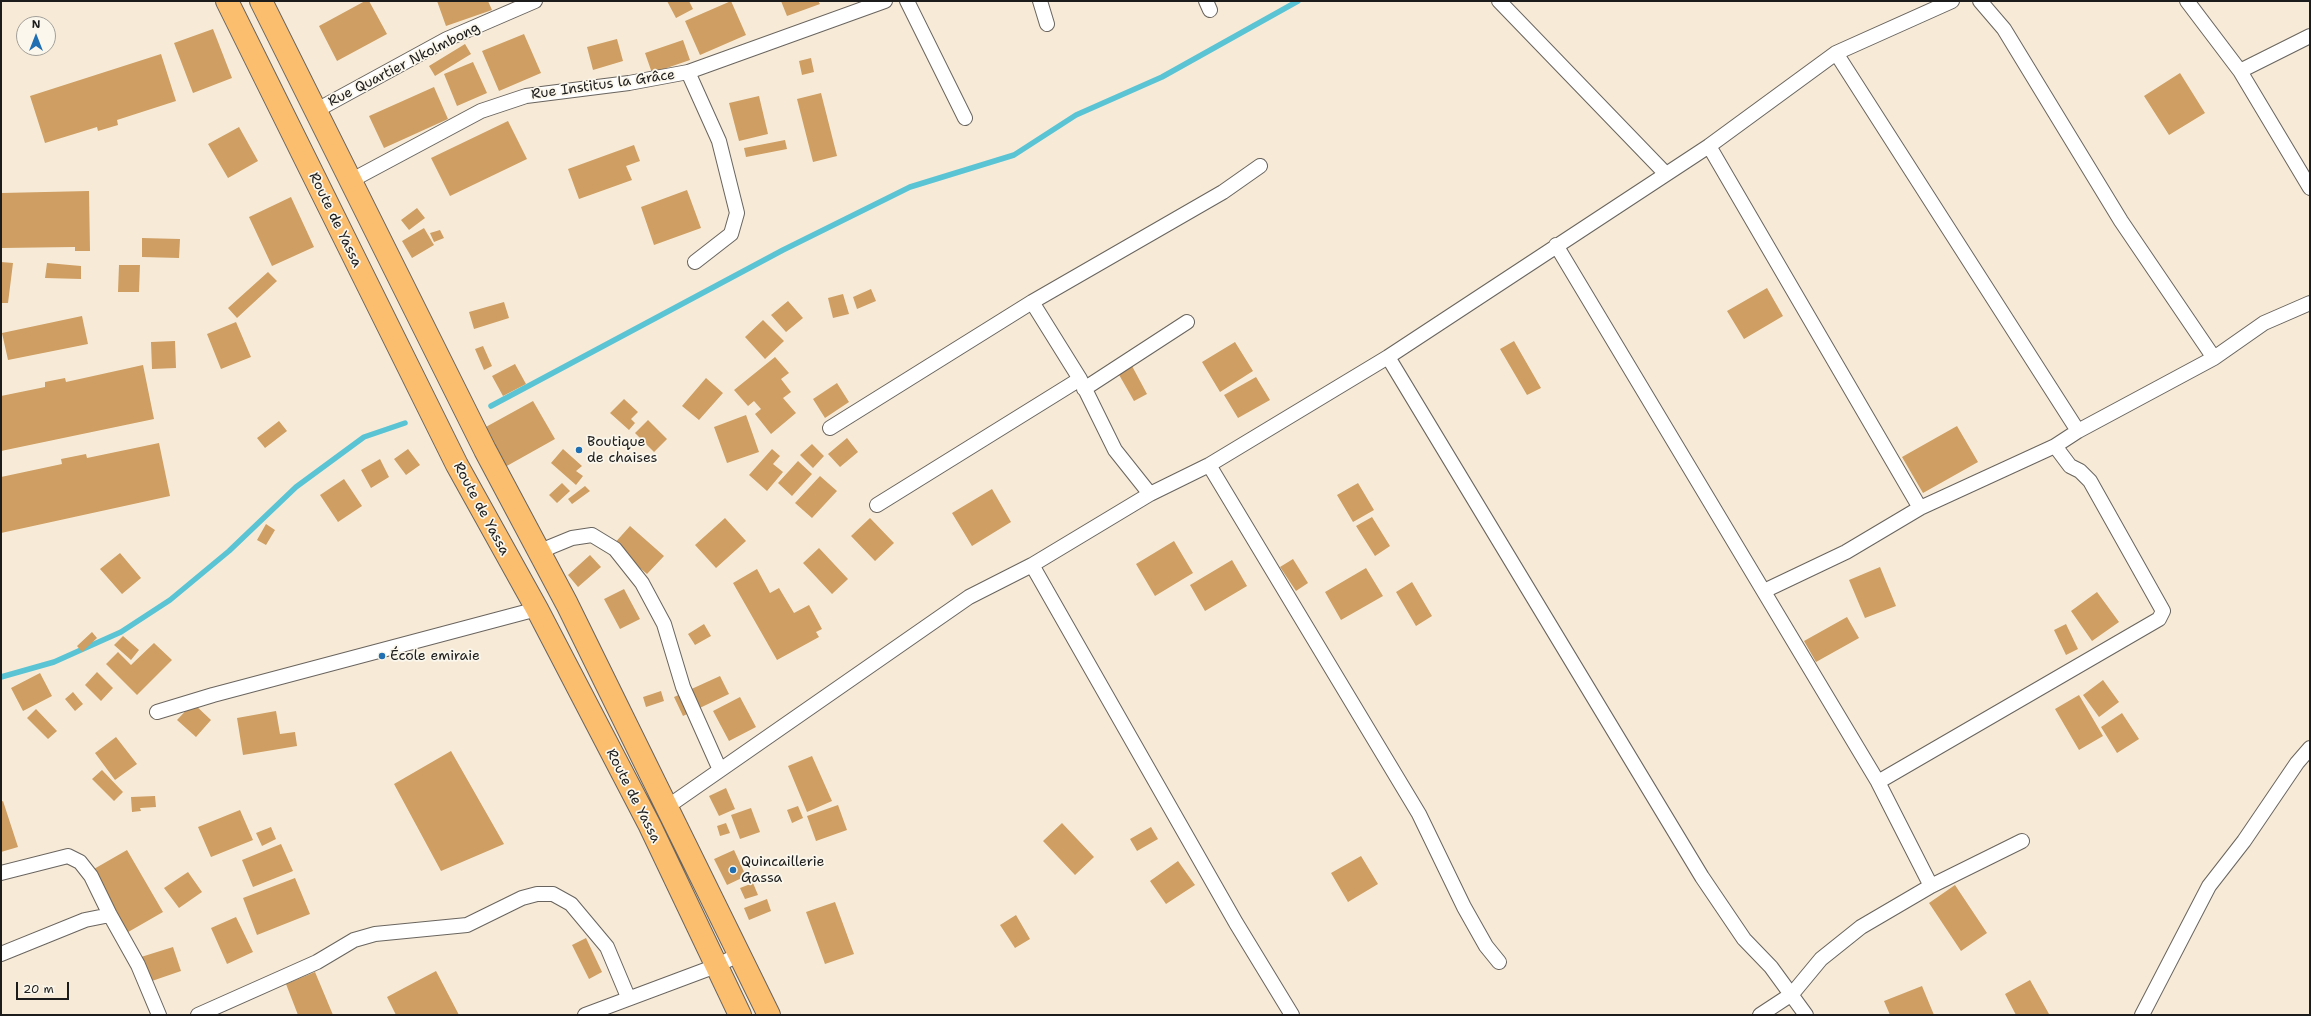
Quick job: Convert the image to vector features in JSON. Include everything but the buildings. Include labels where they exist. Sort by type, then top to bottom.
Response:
[{"type":"main road","name":"Route de Yassa","points":[[228,1],[457,465],[537,609],[650,826],[740,1015]]},
{"type":"main road","name":"Route de Yassa","points":[[261,1],[352,180],[485,450],[567,604],[769,1015]]},
{"type":"street","name":"Rue Quartier Nkolmbong","points":[[317,110],[447,38],[535,1]]},
{"type":"street","name":"Rue Institus la Grâce","points":[[352,180],[481,111],[526,96],[629,83],[688,72],[884,1]]},
{"type":"street","points":[[907,1],[965,118]]},
{"type":"street","points":[[1040,1],[1047,24]]},
{"type":"street","points":[[1499,1],[1666,174]]},
{"type":"street","points":[[667,807],[969,597],[1032,564],[1150,494],[1209,465],[1388,357],[1556,245],[1709,146],[1836,53],[1952,1]]},
{"type":"street","points":[[1980,1],[2004,29],[2120,221],[2214,358]]},
{"type":"street","points":[[2187,1],[2240,71],[2310,188]]},
{"type":"street","points":[[2240,71],[2310,36]]},
{"type":"street","points":[[1836,53],[2078,431]]},
{"type":"street","points":[[688,72],[719,141],[737,213],[731,234],[695,262]]},
{"type":"street","points":[[1709,146],[1920,508]]},
{"type":"street","points":[[830,428],[1032,302],[1223,192],[1260,166]]},
{"type":"street","points":[[1556,245],[1878,782],[1931,886]]},
{"type":"street","points":[[1032,302],[1082,384],[1115,450],[1150,494]]},
{"type":"street","points":[[1764,591],[1846,552],[1920,508],[2055,446],[2078,431],[2214,358],[2264,323],[2310,303]]},
{"type":"street","points":[[878,505],[1187,322]]},
{"type":"street","points":[[1388,357],[1702,877],[1744,939],[1792,994],[1806,1015]]},
{"type":"street","points":[[1878,782],[2159,619],[2163,611],[2090,481],[2080,471],[2070,466],[2055,446]]},
{"type":"street","points":[[1209,465],[1419,814],[1464,907],[1486,946],[1499,962]]},
{"type":"street","points":[[540,555],[550,547],[572,538],[592,535],[615,549],[642,583],[664,624],[683,687],[720,770]]},
{"type":"street","points":[[1032,564],[1236,924],[1292,1015]]},
{"type":"street","points":[[157,712],[213,695],[537,609]]},
{"type":"street","points":[[2142,1015],[2209,886],[2244,841],[2296,763],[2310,748]]},
{"type":"street","points":[[1760,1015],[1792,994],[1821,959],[1860,927],[1931,886],[2022,841]]},
{"type":"street","points":[[1,873],[68,856],[80,862],[91,876],[110,915],[138,965],[159,1015]]},
{"type":"street","points":[[198,1015],[317,962],[354,940],[375,934],[467,925],[522,898],[537,894],[553,894],[571,904],[607,948],[628,997]]},
{"type":"street","points":[[1,954],[84,920],[110,915]]},
{"type":"street","points":[[585,1015],[628,997],[716,966],[740,954]]},
{"type":"waterway","points":[[491,406],[783,250],[910,187],[1014,155],[1076,115],[1162,77],[1298,1]]},
{"type":"waterway","points":[[1,677],[54,662],[121,632],[170,600],[229,551],[296,487],[364,437],[405,423]]},
{"type":"place","name":"Boutique de chaises","points":[[579,450]]},
{"type":"place","name":"École emiraie","points":[[382,656]]},
{"type":"place","name":"Quincaillerie Gassa","points":[[733,870]]}]
